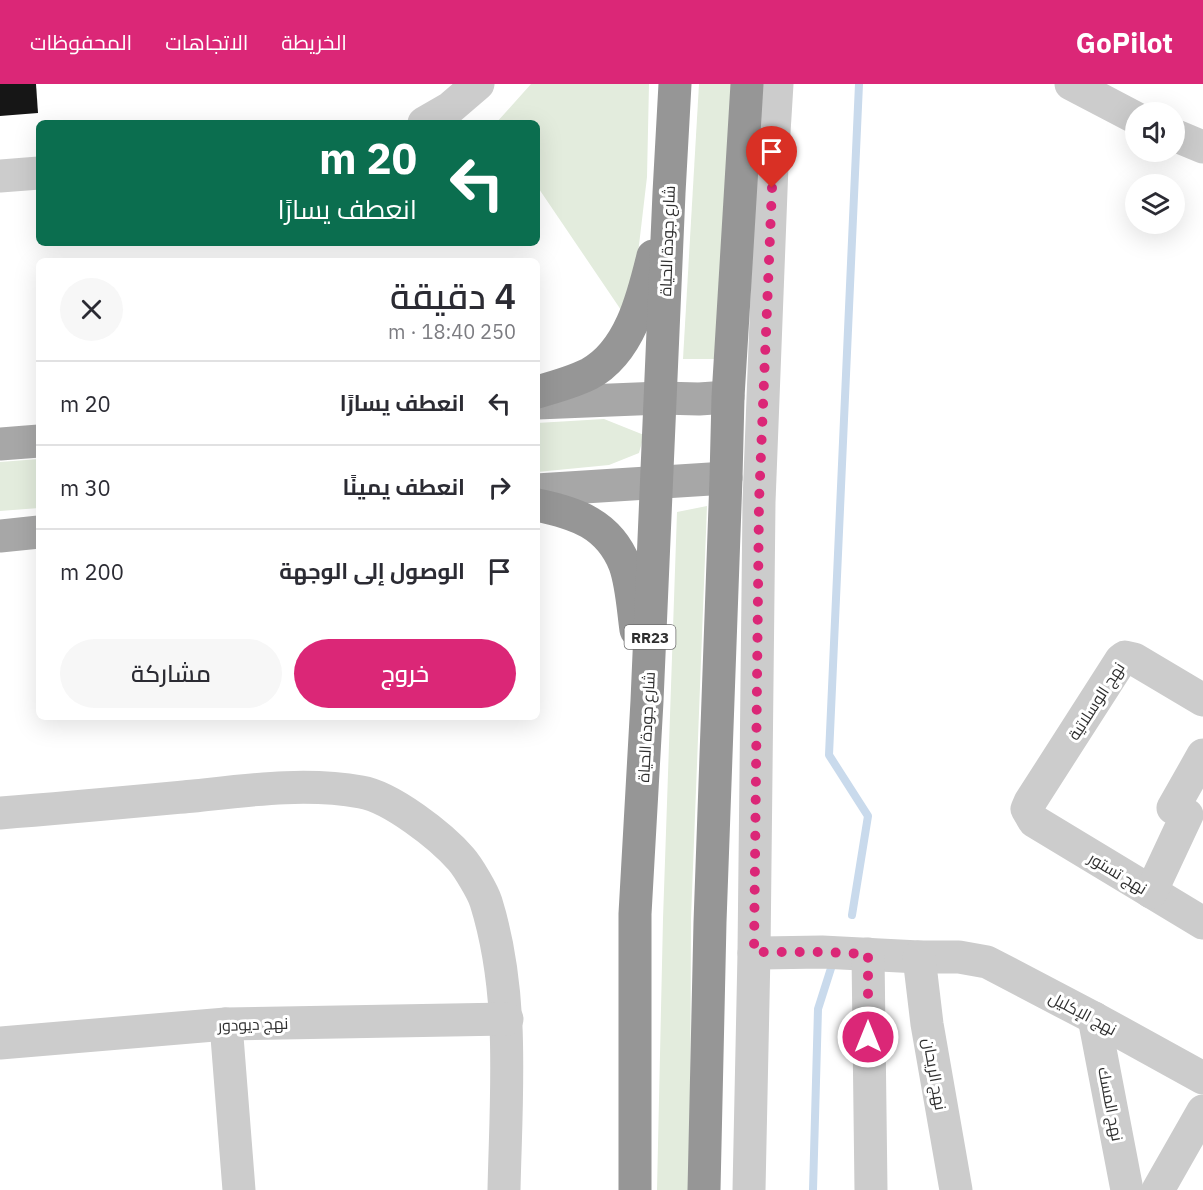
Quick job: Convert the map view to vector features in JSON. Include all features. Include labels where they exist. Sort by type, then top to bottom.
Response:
[{"type":"highway","name":"شارع جودة الحياة","points":[[635,1190],[635,914],[675,84]]},
{"type":"highway","points":[[704,1190],[711,898],[728,397],[747,84]]},
{"type":"highway","points":[[540,391],[561,386],[591,373],[614,355],[632,324],[644,293],[669,193]]},
{"type":"highway","points":[[540,506],[562,510],[589,521],[605,533],[618,551],[630,586],[647,701]]},
{"type":"main road","points":[[540,403],[728,397]]},
{"type":"main road","points":[[0,444],[36,441]]},
{"type":"main road","points":[[540,490],[726,478]]},
{"type":"main road","points":[[0,536],[36,532]]},
{"type":"street","points":[[429,120],[450,108],[478,84]]},
{"type":"street","points":[[749,1190],[759,502],[777,84]]},
{"type":"street","points":[[1071,84],[1125,112]]},
{"type":"street","points":[[1185,140],[1203,147]]},
{"type":"street","points":[[0,176],[36,173]]},
{"type":"street","name":"نهج الوسلاتية","points":[[1034,821],[1028,809],[1030,802],[1125,657],[1134,659],[1203,700]]},
{"type":"street","points":[[1151,892],[1187,815],[1173,808],[1203,755]]},
{"type":"street","points":[[0,813],[308,787],[363,792],[392,804],[435,834],[462,861],[485,900],[497,948],[507,1018],[504,1190]]},
{"type":"street","name":"نهج تستور","points":[[1034,821],[1203,923]]},
{"type":"street","name":"نهج الإكليل","points":[[754,952],[959,957],[987,962],[1203,1078]]},
{"type":"street","points":[[868,954],[871,1190]]},
{"type":"street","name":"نهج الريحان","points":[[919,957],[927,1024],[956,1190]]},
{"type":"street","name":"نهج ديودور","points":[[0,1043],[226,1024],[507,1018]]},
{"type":"street","name":"نهج المسك","points":[[1094,1018],[1127,1190]]},
{"type":"street","points":[[226,1024],[239,1190]]},
{"type":"street","points":[[1158,1190],[1203,1111]]},
{"type":"green space","points":[[531,84],[649,84],[647,177],[635,279],[621,310],[540,190],[540,120],[499,120]]},
{"type":"green space","points":[[699,84],[740,84],[726,359],[683,359]]},
{"type":"green space","points":[[604,419],[644,435],[639,453],[609,465],[540,472],[540,423]]},
{"type":"green space","points":[[36,459],[36,508],[0,511],[0,462]]},
{"type":"green space","points":[[707,506],[691,919],[690,1190],[657,1190],[663,919],[677,512]]},
{"type":"building","points":[[0,84],[36,84],[38,113],[0,116]]},
{"type":"waterway","points":[[852,915],[868,816],[829,755],[859,84]]},
{"type":"waterway","points":[[813,1190],[818,1009],[833,962]]},
{"type":"route","points":[[772,188],[759,502],[754,952],[868,954],[868,1037]]}]
